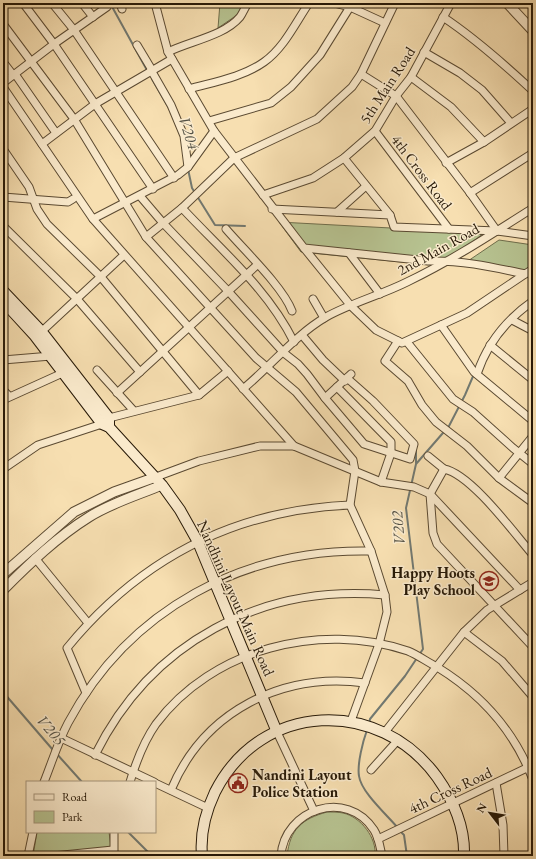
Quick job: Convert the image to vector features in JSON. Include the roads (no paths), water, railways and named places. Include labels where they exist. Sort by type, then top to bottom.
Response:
[{"type":"main road","points":[[3,291],[39,334],[67,371]]},
{"type":"main road","name":"Nandhini Layout Main Road","points":[[3,301],[39,334],[51,356],[67,371],[106,423],[159,481],[180,510],[198,542],[277,732]]},
{"type":"main road","points":[[202,856],[203,830],[208,808],[218,787],[238,759],[256,744],[277,732],[296,725],[318,720],[351,721],[368,725],[398,740],[428,766],[442,784],[453,803],[462,831],[464,856]]},
{"type":"street","points":[[23,3],[54,44],[153,189]]},
{"type":"street","points":[[52,3],[74,30],[174,178]]},
{"type":"street","points":[[82,3],[93,17]]},
{"type":"street","points":[[155,3],[168,52],[214,131],[272,209],[351,306],[376,330],[402,343],[408,342],[467,313],[533,268]]},
{"type":"street","points":[[168,52],[193,41],[216,34],[240,17],[248,3]]},
{"type":"street","points":[[189,89],[240,75],[265,62],[285,40],[309,3]]},
{"type":"street","points":[[334,3],[350,7],[385,23]]},
{"type":"street","points":[[146,237],[182,208],[234,158],[317,119],[352,87],[395,3]]},
{"type":"street","name":"5th Main Road","points":[[263,195],[313,178],[344,158],[375,131],[396,96],[411,76],[451,3]]},
{"type":"street","points":[[509,4],[533,31]]},
{"type":"street","points":[[3,83],[54,44],[107,7]]},
{"type":"street","points":[[209,121],[271,103],[291,87],[320,56],[350,7]]},
{"type":"street","points":[[443,17],[472,36],[496,56],[533,91]]},
{"type":"street","points":[[3,24],[74,119],[146,237],[256,358],[296,392],[353,460],[355,472],[350,505],[371,551],[385,595],[387,612],[379,644],[351,721]]},
{"type":"street","points":[[137,45],[150,71],[171,105],[184,136],[187,168]]},
{"type":"street","points":[[424,52],[460,73],[482,90],[511,123]]},
{"type":"street","points":[[42,144],[95,104],[172,59]]},
{"type":"street","points":[[3,62],[56,133]]},
{"type":"street","points":[[360,74],[396,96],[497,231]]},
{"type":"street","points":[[411,76],[451,107],[484,142]]},
{"type":"street","points":[[3,87],[93,219],[294,446]]},
{"type":"street","points":[[446,163],[484,142],[533,109]]},
{"type":"street","points":[[93,219],[174,178],[187,168],[214,131]]},
{"type":"street","name":"4th Cross Road","points":[[375,131],[449,229]]},
{"type":"street","points":[[3,149],[29,187],[37,209],[46,224],[101,277],[162,352],[199,394]]},
{"type":"street","points":[[470,193],[533,153]]},
{"type":"street","points":[[344,158],[390,215],[394,227],[497,231],[533,236]]},
{"type":"street","points":[[337,212],[366,186]]},
{"type":"street","points":[[140,196],[163,223],[228,291],[284,353],[298,364],[364,444],[410,459],[414,444],[373,401],[348,378],[323,360],[308,331]]},
{"type":"street","points":[[3,197],[33,198],[68,202],[73,199]]},
{"type":"street","points":[[182,208],[247,274],[267,297],[294,342]]},
{"type":"street","name":"2nd Main Road","points":[[243,389],[268,368],[294,342],[324,318],[407,282],[447,261],[533,208]]},
{"type":"street","points":[[272,209],[390,215]]},
{"type":"street","points":[[3,226],[77,299],[140,372]]},
{"type":"street","points":[[226,229],[277,288],[292,311]]},
{"type":"street","points":[[304,248],[428,261],[447,261],[485,265],[524,274]]},
{"type":"street","points":[[349,253],[380,294]]},
{"type":"street","points":[[39,334],[124,255]]},
{"type":"street","points":[[117,393],[257,265]]},
{"type":"street","points":[[313,299],[324,318]]},
{"type":"street","points":[[477,374],[483,355],[497,334],[533,301]]},
{"type":"street","points":[[512,320],[533,331]]},
{"type":"street","points":[[441,325],[477,374],[533,420]]},
{"type":"street","points":[[398,341],[385,362],[408,381],[422,405],[436,422],[467,446],[499,478],[533,503]]},
{"type":"street","points":[[408,342],[454,399],[473,412],[533,464]]},
{"type":"street","points":[[490,345],[533,380]]},
{"type":"street","points":[[3,360],[51,356]]},
{"type":"street","points":[[97,370],[134,411]]},
{"type":"street","points":[[3,390],[6,398],[67,371]]},
{"type":"street","points":[[3,469],[38,444],[106,423],[134,411],[199,394],[228,371]]},
{"type":"street","points":[[325,398],[348,378]]},
{"type":"street","points":[[337,387],[390,442],[391,453],[381,482]]},
{"type":"street","points":[[499,478],[533,436]]},
{"type":"street","points":[[3,590],[35,558],[67,532],[90,516],[199,460],[260,446],[294,446],[381,482],[414,487],[430,494],[520,590]]},
{"type":"street","points":[[428,456],[444,469],[452,470],[471,486],[533,555]]},
{"type":"street","points":[[444,469],[430,494],[433,533],[437,544],[493,606],[533,647]]},
{"type":"street","points":[[3,574],[74,512],[114,492],[159,481]]},
{"type":"street","points":[[86,693],[67,648],[88,623],[134,581],[165,560],[198,542],[234,526],[272,515],[311,508],[350,505]]},
{"type":"street","points":[[44,781],[61,738],[86,693],[111,661],[144,628],[172,607],[215,582],[250,568],[284,558],[336,551],[371,551]]},
{"type":"street","points":[[35,558],[88,623]]},
{"type":"street","points":[[384,732],[464,632],[487,610],[533,582]]},
{"type":"street","points":[[95,755],[117,716],[149,678],[187,646],[231,620],[279,602],[314,595],[349,593],[385,595]]},
{"type":"street","points":[[464,632],[502,661],[533,697]]},
{"type":"street","points":[[130,781],[152,731],[176,702],[211,675],[246,657],[286,644],[317,640],[348,640],[379,644],[409,652],[436,667],[467,688],[494,714],[531,766],[533,780]]},
{"type":"street","points":[[171,790],[188,758],[205,736],[237,710],[262,696],[286,687],[312,682],[338,680],[365,682]]},
{"type":"street","points":[[277,732],[314,811]]},
{"type":"street","points":[[61,738],[152,781]]},
{"type":"street","points":[[371,770],[398,740]]},
{"type":"street","name":"4th Cross Road","points":[[378,839],[531,766]]},
{"type":"street","points":[[156,783],[208,808]]},
{"type":"street","points":[[496,783],[502,818],[504,856]]},
{"type":"street","points":[[281,856],[287,833],[297,821],[314,811],[323,808],[338,807],[352,811],[364,818],[373,829],[378,839],[382,856]]},
{"type":"street","points":[[28,856],[33,833]]},
{"type":"street","points":[[53,856],[114,853],[114,834]]},
{"type":"waterway","name":"V204","points":[[110,3],[148,72]]},
{"type":"waterway","name":"V204","points":[[152,79],[170,110]]},
{"type":"waterway","name":"V204","points":[[188,169],[192,188],[215,225],[245,226]]},
{"type":"waterway","name":"V202","points":[[419,655],[423,649],[406,508],[416,464],[449,426],[474,374]]},
{"type":"waterway","name":"V204","points":[[416,447],[416,463]]},
{"type":"waterway","name":"V202","points":[[369,724],[370,719],[405,676],[417,658]]},
{"type":"waterway","name":"V205","points":[[3,692],[53,750]]},
{"type":"waterway","name":"V202","points":[[367,730],[362,746],[359,776],[364,789],[369,796],[397,827]]},
{"type":"waterway","name":"V205","points":[[56,753],[81,781]]},
{"type":"waterway","name":"V202","points":[[400,831],[404,835],[407,856]]},
{"type":"waterway","name":"V205","points":[[129,833],[152,856]]},
{"type":"place","name":"Happy Hoots Play School","points":[[489,581]]},
{"type":"place","name":"Nandini Layout Police Station","points":[[238,783]]}]
